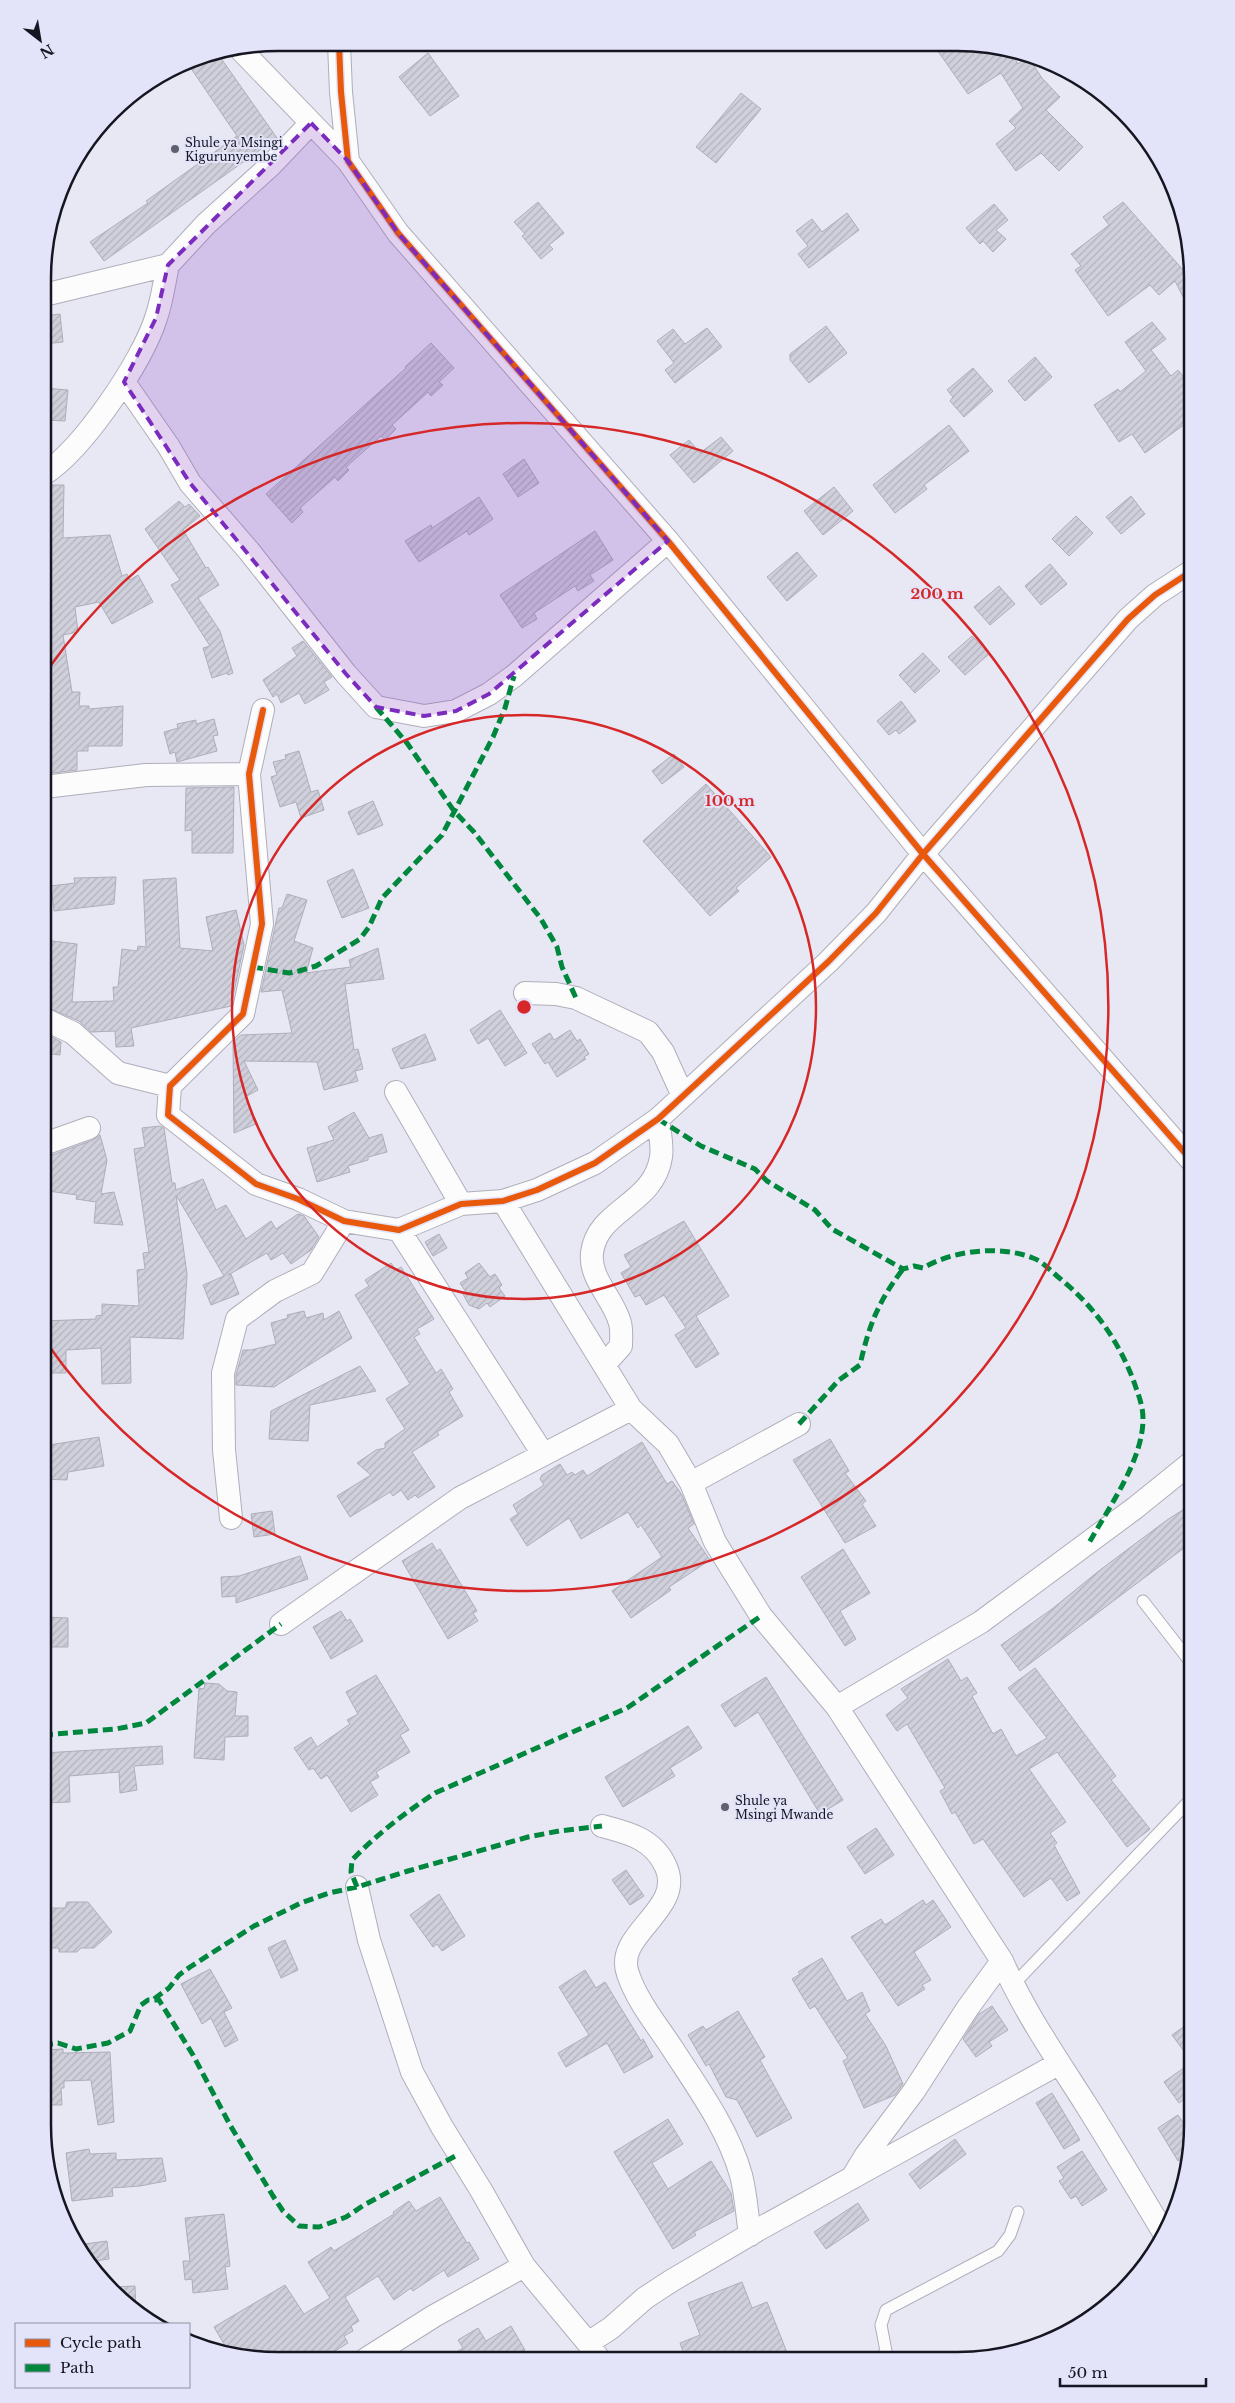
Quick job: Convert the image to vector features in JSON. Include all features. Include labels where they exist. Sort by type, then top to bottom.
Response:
[{"type":"street","points":[[339,51],[340,92],[348,161]]},
{"type":"street","points":[[245,54],[348,161],[398,234],[668,541],[923,854],[1184,1152]]},
{"type":"street","points":[[51,468],[78,444],[124,382],[139,356],[156,318],[168,266],[206,224],[272,164],[311,123]]},
{"type":"street","points":[[51,293],[168,266]]},
{"type":"street","points":[[124,382],[169,447],[190,483],[248,551],[346,674],[376,707],[424,716],[456,711],[489,694],[514,676],[668,541]]},
{"type":"street","points":[[263,710],[249,774],[262,924],[243,1014],[170,1086],[168,1115],[256,1184],[298,1199],[344,1221],[399,1230],[461,1204],[503,1201],[537,1190],[595,1163],[658,1119],[828,962],[876,913],[923,854],[1128,619],[1155,595],[1184,576]]},
{"type":"street","points":[[51,786],[146,775],[249,774]]},
{"type":"street","points":[[525,993],[556,994],[576,998],[648,1032],[663,1052],[683,1096]]},
{"type":"street","points":[[51,1022],[73,1033],[118,1073],[170,1086]]},
{"type":"street","points":[[396,1092],[461,1204]]},
{"type":"street","points":[[604,1366],[621,1346],[620,1323],[594,1273],[592,1254],[599,1232],[613,1216],[637,1199],[651,1184],[661,1156],[658,1119]]},
{"type":"street","points":[[51,1142],[89,1128]]},
{"type":"street","points":[[503,1201],[631,1409],[668,1444],[691,1483],[715,1542],[761,1616],[837,1708],[1002,1961],[1013,1985],[1058,2064],[1084,2101],[1160,2226]]},
{"type":"street","points":[[231,1518],[224,1450],[223,1373],[237,1319],[275,1291],[312,1273],[344,1221]]},
{"type":"street","points":[[399,1230],[543,1454]]},
{"type":"street","points":[[282,1624],[460,1498],[631,1409]]},
{"type":"street","points":[[691,1483],[799,1424]]},
{"type":"street","points":[[837,1708],[981,1622],[1135,1508],[1184,1468]]},
{"type":"street","points":[[602,1826],[647,1841],[661,1856],[670,1876],[664,1900],[626,1954],[627,1972],[640,1998],[700,2092],[731,2148],[744,2192],[750,2235]]},
{"type":"street","points":[[356,1887],[369,1940],[412,2072],[442,2127],[481,2190],[524,2266],[593,2351],[611,2328],[645,2298],[750,2235],[1058,2064]]},
{"type":"street","points":[[850,2181],[866,2155],[935,2061],[967,2009],[1002,1961]]},
{"type":"street","points":[[377,2352],[434,2316],[524,2266]]},
{"type":"lane","points":[[1143,1601],[1184,1654]]},
{"type":"lane","points":[[1013,1985],[1184,1806]]},
{"type":"lane","points":[[885,2352],[881,2325],[886,2310],[998,2251],[1010,2235],[1018,2212]]},
{"type":"highlighted area","points":[[311,123],[348,161],[398,233],[668,541],[489,694],[456,711],[424,716],[376,707],[346,674],[190,483],[124,382],[156,318],[168,265]]},
{"type":"building","points":[[938,51],[987,53],[1015,59],[1018,64],[1022,61],[1033,64],[1042,78],[1060,97],[1046,110],[1083,147],[1059,171],[1041,153],[1016,171],[996,144],[1016,128],[1009,121],[1023,108],[1001,73],[968,94]]},
{"type":"building","points":[[428,53],[459,96],[430,116],[399,77]]},
{"type":"building","points":[[221,59],[277,138],[104,261],[90,242],[148,203],[146,201],[237,136],[191,68]]},
{"type":"building","points":[[741,93],[761,109],[716,163],[696,147]]},
{"type":"building","points":[[538,202],[564,233],[549,245],[553,249],[541,259],[522,236],[525,234],[514,222]]},
{"type":"building","points":[[1123,202],[1183,270],[1184,298],[1175,281],[1159,295],[1150,285],[1108,316],[1075,270],[1081,266],[1071,254],[1109,225],[1103,217]]},
{"type":"building","points":[[994,204],[1008,220],[996,230],[1006,239],[993,252],[983,241],[980,244],[966,228]]},
{"type":"building","points":[[847,213],[859,230],[809,268],[798,254],[808,246],[796,231],[812,219],[822,232]]},
{"type":"building","points":[[60,314],[63,342],[51,343],[51,315]]},
{"type":"building","points":[[1152,322],[1166,339],[1151,350],[1171,376],[1178,370],[1184,377],[1184,425],[1145,453],[1132,434],[1119,442],[1094,405],[1118,389],[1120,392],[1146,371],[1125,342]]},
{"type":"building","points":[[826,326],[847,353],[809,383],[790,360],[790,354]]},
{"type":"building","points":[[707,328],[722,347],[675,383],[665,370],[674,363],[657,341],[673,329],[685,344]]},
{"type":"building","points":[[431,343],[454,368],[439,382],[443,385],[431,396],[428,392],[392,425],[396,429],[385,440],[381,436],[346,467],[349,470],[338,481],[335,477],[300,508],[303,512],[292,523],[266,494],[406,368]]},
{"type":"building","points":[[1035,357],[1052,377],[1025,401],[1008,381]]},
{"type":"building","points":[[973,368],[993,391],[964,417],[950,401],[953,397],[947,390]]},
{"type":"building","points":[[51,389],[68,390],[65,421],[51,420]]},
{"type":"building","points":[[949,425],[969,451],[924,485],[927,489],[895,513],[873,485]]},
{"type":"building","points":[[721,437],[733,451],[694,483],[670,455],[689,440],[700,453]]},
{"type":"building","points":[[524,459],[539,483],[518,497],[503,474]]},
{"type":"building","points":[[51,485],[64,485],[63,538],[110,535],[122,576],[127,574],[130,580],[138,575],[153,602],[112,624],[99,602],[75,607],[78,632],[63,635],[72,692],[80,692],[79,706],[89,706],[89,709],[123,706],[122,746],[88,746],[88,751],[77,751],[77,770],[51,773]]},
{"type":"building","points":[[834,487],[853,511],[823,535],[804,511]]},
{"type":"building","points":[[1131,496],[1145,514],[1121,534],[1106,517]]},
{"type":"building","points":[[479,497],[493,519],[469,535],[467,531],[419,562],[405,541],[431,525],[432,528]]},
{"type":"building","points":[[179,501],[185,507],[189,504],[200,516],[183,530],[206,568],[208,567],[219,585],[198,598],[220,631],[233,673],[228,675],[227,673],[212,678],[203,648],[210,646],[171,585],[180,580],[145,529]]},
{"type":"building","points":[[1076,516],[1093,533],[1069,556],[1052,539]]},
{"type":"building","points":[[595,531],[613,560],[590,575],[594,581],[578,591],[575,586],[534,613],[537,619],[522,628],[500,595]]},
{"type":"building","points":[[797,552],[817,576],[787,601],[767,577]]},
{"type":"building","points":[[1050,564],[1067,584],[1041,605],[1025,586]]},
{"type":"building","points":[[999,586],[1015,604],[990,625],[974,607]]},
{"type":"building","points":[[972,636],[989,654],[965,675],[948,657]]},
{"type":"building","points":[[303,641],[332,677],[324,682],[329,690],[305,704],[299,693],[281,703],[277,694],[273,697],[263,680],[297,656],[292,648]]},
{"type":"building","points":[[923,653],[940,671],[915,693],[899,675]]},
{"type":"building","points":[[901,701],[916,721],[899,734],[896,730],[889,735],[877,721]]},
{"type":"building","points":[[214,719],[218,735],[213,736],[217,751],[177,762],[175,752],[170,754],[164,732],[178,728],[177,724],[196,720],[196,724]]},
{"type":"building","points":[[299,751],[311,792],[318,790],[324,810],[301,818],[296,802],[280,807],[271,777],[277,775],[273,762],[286,759],[285,755]]},
{"type":"building","points":[[674,754],[684,767],[662,784],[652,771]]},
{"type":"building","points":[[706,784],[771,857],[736,888],[739,891],[710,916],[643,841]]},
{"type":"building","points":[[234,787],[233,853],[192,853],[192,830],[185,831],[186,788]]},
{"type":"building","points":[[373,801],[383,825],[358,835],[348,812]]},
{"type":"building","points":[[353,869],[369,908],[342,918],[327,881]]},
{"type":"building","points":[[116,877],[114,904],[54,911],[51,886],[75,883],[74,878]]},
{"type":"building","points":[[176,878],[180,948],[213,951],[206,917],[236,910],[244,945],[231,1006],[131,1028],[134,1046],[116,1047],[115,1031],[91,1032],[79,1021],[51,1009],[51,941],[77,944],[72,1002],[114,1001],[113,987],[118,987],[122,949],[137,951],[138,946],[146,947],[143,880]]},
{"type":"building","points":[[287,894],[307,900],[294,941],[313,948],[306,973],[351,967],[349,960],[378,948],[384,979],[345,984],[354,1050],[358,1049],[363,1069],[355,1071],[358,1081],[324,1090],[317,1062],[244,1061],[258,1090],[245,1097],[256,1124],[234,1133],[233,1042],[241,1035],[292,1033],[282,990],[261,992],[279,908],[282,908]]},
{"type":"building","points":[[500,1010],[527,1053],[505,1066],[488,1038],[478,1044],[470,1030]]},
{"type":"building","points":[[570,1030],[577,1041],[580,1039],[589,1054],[584,1057],[586,1059],[557,1077],[548,1062],[545,1064],[532,1044],[550,1033],[554,1040]]},
{"type":"building","points":[[425,1034],[436,1060],[401,1069],[392,1049]]},
{"type":"building","points":[[51,1037],[61,1042],[60,1055],[51,1054]]},
{"type":"building","points":[[354,1112],[369,1138],[382,1134],[387,1152],[368,1157],[368,1160],[348,1166],[350,1172],[317,1182],[307,1148],[334,1140],[328,1127]]},
{"type":"building","points":[[160,1126],[164,1128],[172,1183],[175,1183],[176,1190],[203,1179],[216,1210],[226,1205],[246,1239],[271,1221],[276,1229],[298,1214],[304,1216],[319,1237],[311,1250],[291,1264],[283,1253],[271,1260],[267,1253],[228,1275],[231,1274],[239,1294],[211,1305],[203,1285],[224,1276],[176,1195],[187,1274],[183,1339],[130,1337],[131,1383],[102,1384],[101,1348],[66,1350],[66,1373],[51,1373],[51,1321],[96,1319],[96,1316],[102,1315],[102,1304],[139,1306],[137,1270],[145,1269],[143,1253],[149,1252],[134,1149],[145,1147],[142,1128]]},
{"type":"building","points":[[100,1135],[107,1160],[101,1194],[114,1192],[123,1225],[94,1223],[96,1202],[76,1199],[77,1195],[51,1191],[51,1156],[93,1140]]},
{"type":"building","points":[[684,1221],[729,1296],[696,1316],[719,1354],[696,1368],[675,1335],[686,1328],[664,1295],[646,1305],[640,1295],[635,1297],[621,1273],[631,1267],[624,1255]]},
{"type":"building","points":[[439,1234],[447,1248],[433,1256],[425,1242]]},
{"type":"building","points":[[391,1263],[396,1270],[401,1267],[434,1319],[417,1329],[420,1334],[414,1337],[436,1373],[441,1369],[453,1389],[449,1392],[463,1416],[437,1432],[439,1435],[412,1452],[435,1487],[418,1498],[415,1495],[408,1500],[401,1490],[393,1496],[390,1492],[350,1517],[337,1496],[371,1475],[357,1463],[376,1450],[385,1448],[385,1443],[405,1429],[386,1399],[410,1384],[355,1295],[369,1286],[365,1280]]},
{"type":"building","points":[[479,1263],[490,1277],[495,1274],[502,1285],[499,1288],[505,1296],[490,1307],[487,1303],[479,1309],[469,1305],[463,1294],[466,1292],[460,1283],[468,1278],[465,1273]]},
{"type":"building","points":[[304,1311],[306,1318],[323,1313],[324,1320],[339,1311],[352,1338],[274,1387],[236,1385],[236,1375],[243,1350],[276,1344],[271,1323],[288,1318],[287,1315]]},
{"type":"building","points":[[360,1366],[376,1391],[310,1405],[308,1441],[269,1439],[271,1411]]},
{"type":"building","points":[[99,1437],[104,1466],[68,1472],[67,1480],[51,1479],[51,1445]]},
{"type":"building","points":[[830,1439],[849,1471],[845,1473],[866,1501],[862,1504],[876,1526],[845,1543],[793,1460]]},
{"type":"building","points":[[642,1442],[667,1484],[672,1481],[682,1495],[694,1524],[688,1528],[710,1560],[669,1587],[671,1590],[631,1618],[612,1591],[662,1557],[641,1525],[638,1528],[628,1512],[581,1539],[569,1518],[527,1546],[510,1519],[518,1514],[513,1505],[544,1485],[540,1479],[542,1475],[560,1464],[567,1475],[572,1472],[575,1475],[583,1470],[587,1476]]},
{"type":"building","points":[[1184,1509],[1184,1548],[1020,1671],[1001,1645],[1052,1609],[1167,1520]]},
{"type":"building","points":[[272,1511],[275,1534],[254,1537],[251,1514]]},
{"type":"building","points":[[432,1543],[437,1551],[440,1549],[477,1611],[473,1613],[478,1621],[448,1639],[402,1561]]},
{"type":"building","points":[[843,1549],[870,1593],[840,1611],[856,1639],[845,1646],[801,1577]]},
{"type":"building","points":[[300,1556],[308,1579],[236,1603],[236,1596],[222,1597],[221,1577],[239,1576]]},
{"type":"building","points":[[341,1611],[347,1621],[350,1619],[363,1641],[331,1659],[313,1627]]},
{"type":"building","points":[[51,1617],[68,1618],[68,1647],[51,1647]]},
{"type":"building","points":[[948,1659],[961,1681],[967,1677],[977,1693],[972,1696],[993,1734],[1001,1729],[1016,1756],[1047,1738],[1008,1688],[1035,1668],[1116,1776],[1111,1780],[1150,1829],[1127,1847],[1057,1752],[1029,1769],[1066,1822],[1050,1833],[1057,1843],[1054,1845],[1080,1893],[1067,1901],[1051,1878],[1024,1897],[983,1839],[974,1844],[955,1812],[952,1814],[940,1791],[945,1788],[907,1724],[897,1731],[886,1715],[908,1698],[901,1689]]},
{"type":"building","points":[[376,1675],[409,1730],[400,1735],[410,1752],[376,1772],[379,1777],[370,1782],[378,1795],[351,1812],[327,1775],[321,1779],[313,1768],[309,1770],[294,1748],[311,1737],[317,1747],[350,1724],[347,1720],[358,1714],[346,1692]]},
{"type":"building","points":[[766,1677],[843,1800],[820,1814],[758,1712],[735,1727],[721,1705]]},
{"type":"building","points":[[205,1683],[219,1684],[227,1691],[237,1692],[235,1716],[248,1716],[248,1736],[225,1737],[224,1760],[194,1758],[199,1688],[204,1689]]},
{"type":"building","points":[[688,1726],[702,1748],[670,1768],[675,1776],[623,1807],[605,1777]]},
{"type":"building","points":[[162,1746],[163,1764],[134,1766],[137,1790],[120,1793],[119,1772],[69,1776],[70,1802],[51,1803],[51,1753]]},
{"type":"building","points":[[876,1828],[894,1855],[865,1874],[847,1847]]},
{"type":"building","points":[[626,1870],[644,1896],[630,1905],[612,1880]]},
{"type":"building","points":[[439,1894],[465,1936],[442,1951],[437,1944],[433,1947],[410,1915]]},
{"type":"building","points":[[923,1900],[926,1905],[933,1900],[951,1927],[914,1952],[931,1980],[922,1985],[925,1989],[898,2006],[851,1937],[881,1919],[885,1925]]},
{"type":"building","points":[[67,1902],[88,1902],[112,1932],[94,1948],[81,1948],[77,1952],[59,1952],[59,1948],[51,1948],[51,1908],[65,1908]]},
{"type":"building","points":[[285,1940],[298,1970],[281,1978],[268,1948]]},
{"type":"building","points":[[822,1958],[847,2001],[862,1992],[870,2011],[865,2014],[886,2046],[903,2084],[895,2095],[864,2108],[843,2061],[848,2058],[815,2006],[810,2009],[792,1979],[800,1974],[798,1972]]},
{"type":"building","points":[[210,1969],[232,2008],[224,2012],[238,2040],[225,2047],[211,2018],[202,2024],[181,1984]]},
{"type":"building","points":[[585,1970],[596,1988],[605,1982],[653,2057],[624,2073],[607,2043],[566,2067],[558,2053],[589,2035],[559,1987]]},
{"type":"building","points":[[992,2006],[1008,2030],[989,2042],[992,2046],[976,2057],[963,2039],[979,2014]]},
{"type":"building","points":[[738,2011],[765,2057],[760,2060],[792,2118],[757,2137],[737,2100],[726,2097],[709,2064],[706,2066],[688,2035],[703,2026],[706,2030]]},
{"type":"building","points":[[1184,2027],[1184,2051],[1172,2035]]},
{"type":"building","points":[[63,2049],[63,2053],[110,2052],[114,2122],[98,2125],[91,2080],[64,2081],[64,2088],[61,2088],[62,2105],[51,2105],[51,2050]]},
{"type":"building","points":[[1184,2068],[1184,2099],[1179,2103],[1164,2082]]},
{"type":"building","points":[[1052,2093],[1080,2140],[1064,2149],[1036,2103]]},
{"type":"building","points":[[1178,2115],[1184,2124],[1181,2159],[1178,2161],[1158,2128]]},
{"type":"building","points":[[668,2119],[683,2144],[652,2163],[668,2189],[711,2161],[731,2193],[734,2211],[694,2232],[696,2235],[673,2249],[614,2152]]},
{"type":"building","points":[[955,2139],[966,2154],[920,2189],[909,2174]]},
{"type":"building","points":[[89,2149],[90,2154],[116,2153],[116,2160],[162,2158],[166,2181],[140,2186],[112,2188],[113,2196],[72,2201],[66,2153]]},
{"type":"building","points":[[1082,2151],[1107,2190],[1082,2206],[1076,2196],[1071,2199],[1059,2181],[1064,2178],[1057,2167]]},
{"type":"building","points":[[440,2197],[467,2243],[469,2242],[479,2259],[448,2277],[444,2270],[413,2291],[411,2288],[394,2300],[378,2276],[345,2297],[359,2321],[351,2326],[353,2331],[344,2336],[348,2343],[333,2352],[278,2352],[248,2350],[225,2345],[214,2327],[285,2285],[304,2314],[330,2298],[308,2262],[331,2247],[334,2251],[394,2214],[393,2212],[409,2201],[416,2211]]},
{"type":"building","points":[[858,2203],[869,2220],[826,2249],[814,2232]]},
{"type":"building","points":[[224,2214],[230,2266],[225,2267],[228,2289],[193,2293],[192,2279],[185,2280],[183,2261],[190,2261],[185,2218]]},
{"type":"building","points":[[107,2241],[109,2259],[96,2261],[85,2244]]},
{"type":"building","points":[[742,2282],[752,2308],[767,2302],[787,2352],[683,2352],[680,2343],[700,2335],[688,2303]]},
{"type":"building","points":[[135,2286],[136,2302],[128,2296],[119,2287]]},
{"type":"building","points":[[511,2326],[525,2350],[521,2352],[456,2352],[463,2348],[458,2340],[478,2328],[486,2341]]},
{"type":"marked path","points":[[253,967],[289,973],[299,971],[316,966],[360,939],[369,927],[382,898],[442,835],[493,737],[505,708],[514,676]]},
{"type":"marked path","points":[[376,707],[407,743],[454,811],[474,832],[541,919],[557,947],[562,967],[576,998]]},
{"type":"marked path","points":[[658,1119],[701,1146],[755,1169],[767,1181],[815,1210],[832,1229],[903,1269],[914,1266],[923,1268],[963,1253],[977,1251],[1006,1252],[1020,1254],[1040,1261],[1070,1287],[1093,1311],[1120,1351],[1139,1395],[1143,1419],[1142,1435],[1131,1467],[1124,1483],[1089,1543]]},
{"type":"marked path","points":[[799,1424],[839,1380],[860,1365],[876,1314],[887,1292],[903,1269]]},
{"type":"marked path","points":[[357,1887],[351,1872],[352,1860],[392,1824],[435,1793],[627,1708],[761,1616]]},
{"type":"marked path","points":[[51,1734],[116,1729],[146,1723],[281,1624]]},
{"type":"marked path","points":[[154,1999],[169,1988],[179,1975],[190,1967],[254,1926],[301,1903],[329,1893],[357,1887],[528,1837],[602,1826]]},
{"type":"marked path","points":[[51,2044],[58,2043],[76,2049],[108,2043],[130,2031],[141,2005],[148,2000],[159,2000],[193,2055],[230,2125],[273,2196],[283,2211],[299,2226],[319,2227],[346,2217],[364,2205],[459,2154]]},
{"type":"cycle path","points":[[339,51],[341,92],[348,161],[398,233],[668,541],[923,854],[1184,1152]]},
{"type":"cycle path","points":[[263,710],[249,774],[262,924],[243,1014],[170,1086],[168,1115],[256,1184],[298,1199],[344,1221],[399,1230],[461,1204],[503,1201],[537,1190],[595,1163],[658,1119],[828,962],[876,913],[923,854],[1128,619],[1155,595],[1184,576]]},
{"type":"place","name":"Shule ya Msingi Kigurunyembe","points":[[175,149]]},
{"type":"place","name":"Shule ya Msingi Mwande","points":[[725,1807]]}]
